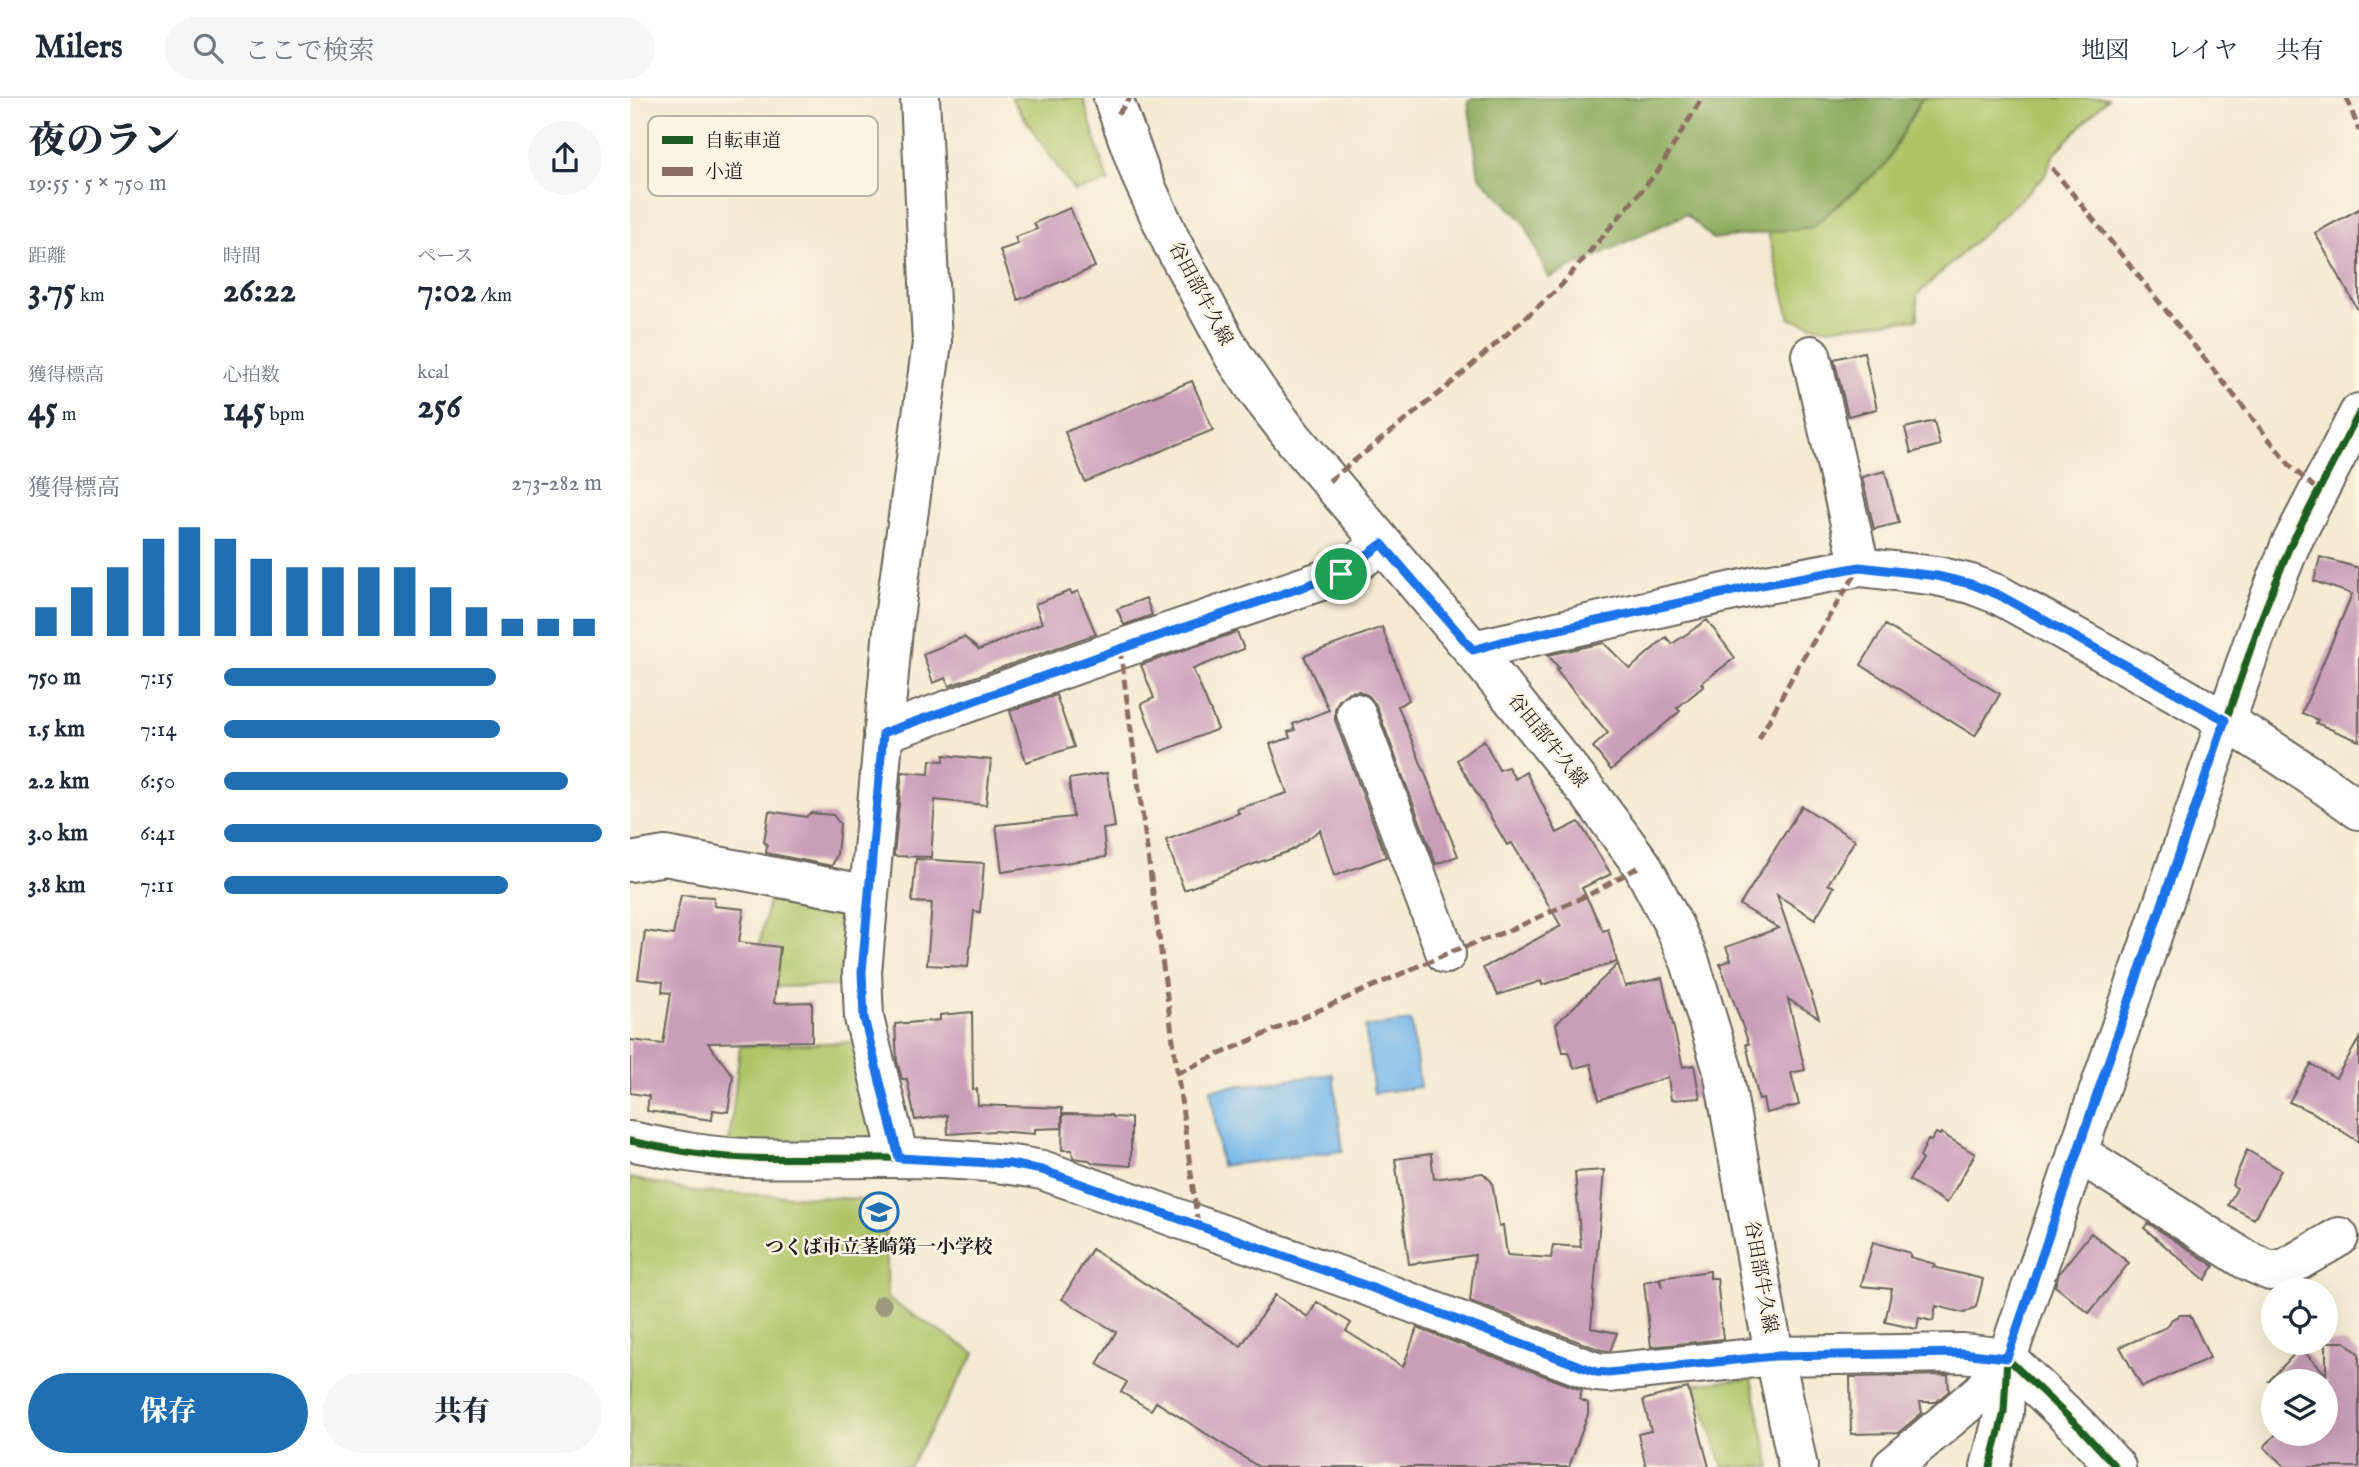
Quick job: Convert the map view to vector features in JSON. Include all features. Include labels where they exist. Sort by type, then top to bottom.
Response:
[{"type":"street","points":[[899,1158],[864,1018],[862,972],[894,618],[932,343],[920,98]]},
{"type":"street","name":"谷田部牛久線","points":[[1112,98],[1142,178],[1172,243],[1233,355],[1294,439],[1473,650],[1590,795],[1642,864],[1674,926],[1690,962],[1723,1071],[1774,1356],[1798,1467]]},
{"type":"street","points":[[1811,355],[1860,567]]},
{"type":"street","points":[[1990,1467],[2004,1412],[2007,1358],[2225,720],[2290,546],[2359,413]]},
{"type":"street","points":[[883,733],[1341,574],[1382,544]]},
{"type":"street","points":[[1473,650],[1756,586],[1860,567],[1937,576],[1971,584],[1999,595],[2225,720],[2359,810]]},
{"type":"street","points":[[1356,713],[1447,954]]},
{"type":"street","points":[[630,862],[665,856],[869,895]]},
{"type":"street","points":[[630,1141],[684,1153],[745,1158],[899,1158],[1010,1164],[1042,1170],[1351,1280],[1596,1372],[1774,1356],[1962,1353],[2007,1358],[2080,1428],[2116,1467]]},
{"type":"street","points":[[2077,1152],[2246,1260],[2270,1271],[2286,1268],[2339,1237]]},
{"type":"street","points":[[1892,1467],[1982,1391],[2007,1358]]},
{"type":"green space","points":[[1011,98],[1083,98],[1108,182],[1074,191]]},
{"type":"green space","points":[[1473,98],[1922,98],[1885,165],[1812,227],[1713,239],[1686,214],[1549,278],[1524,222],[1479,176],[1468,102]]},
{"type":"green space","points":[[1922,98],[2108,98],[2054,154],[2044,177],[1917,295],[1918,319],[1824,328],[1790,319],[1768,232],[1812,227],[1885,165]]},
{"type":"green space","points":[[772,885],[852,900],[848,986],[750,987]]},
{"type":"green space","points":[[853,1042],[879,1143],[729,1144],[740,1046]]},
{"type":"green space","points":[[630,1178],[697,1192],[885,1200],[888,1299],[975,1353],[909,1467],[630,1467]]},
{"type":"green space","points":[[1751,1379],[1771,1467],[1723,1467],[1695,1384]]},
{"type":"water","points":[[1411,1021],[1420,1087],[1374,1093],[1365,1027]]},
{"type":"water","points":[[1333,1074],[1343,1151],[1221,1166],[1211,1089]]},
{"type":"building","points":[[1070,208],[1095,267],[1018,300],[1000,250],[1018,244],[1015,237],[1037,229],[1034,223]]},
{"type":"building","points":[[2359,209],[2359,312],[2315,233]]},
{"type":"building","points":[[1864,352],[1877,409],[1848,416],[1834,359]]},
{"type":"building","points":[[1192,381],[1213,430],[1085,482],[1065,432]]},
{"type":"building","points":[[1934,421],[1940,445],[1911,453],[1905,428]]},
{"type":"building","points":[[1885,471],[1899,523],[1874,529],[1862,477]]},
{"type":"building","points":[[2320,557],[2359,568],[2359,741],[2316,723],[2318,720],[2302,713],[2352,594],[2314,581]]},
{"type":"building","points":[[1070,591],[1072,594],[1078,591],[1096,634],[949,686],[946,678],[933,683],[923,654],[964,637],[979,650],[1042,623],[1035,604]]},
{"type":"building","points":[[1146,598],[1152,615],[1124,625],[1117,609]]},
{"type":"building","points":[[1707,620],[1735,658],[1701,683],[1704,686],[1677,708],[1680,711],[1611,770],[1593,747],[1608,733],[1556,670],[1559,668],[1548,655],[1604,643],[1630,669],[1666,637],[1672,644]]},
{"type":"building","points":[[1885,625],[2000,694],[1975,736],[1861,665]]},
{"type":"building","points":[[1382,627],[1409,700],[1398,706],[1458,856],[1436,864],[1376,705],[1369,696],[1359,691],[1349,692],[1339,700],[1335,709],[1335,720],[1386,857],[1334,876],[1320,830],[1292,850],[1184,890],[1166,840],[1239,813],[1237,809],[1287,793],[1270,744],[1290,738],[1288,732],[1295,730],[1293,724],[1329,710],[1304,656]]},
{"type":"building","points":[[1237,632],[1244,649],[1193,669],[1218,729],[1160,752],[1141,704],[1154,698],[1141,665]]},
{"type":"building","points":[[1056,695],[1074,747],[1026,762],[1010,711]]},
{"type":"building","points":[[1484,740],[1499,770],[1508,767],[1515,779],[1526,772],[1557,833],[1579,822],[1611,874],[1582,888],[1603,931],[1608,929],[1617,962],[1542,985],[1541,981],[1498,995],[1483,968],[1561,926],[1512,843],[1507,845],[1457,760]]},
{"type":"building","points":[[944,755],[991,760],[986,805],[935,800],[931,857],[894,856],[902,772],[929,774],[930,760],[944,761]]},
{"type":"building","points":[[1107,773],[1115,827],[1103,829],[1106,857],[1002,872],[996,825],[1073,817],[1069,779]]},
{"type":"building","points":[[1802,806],[1855,840],[1828,884],[1834,887],[1815,919],[1777,895],[1819,1018],[1788,999],[1805,1070],[1791,1073],[1799,1105],[1766,1113],[1763,1099],[1759,1100],[1746,1044],[1749,1044],[1720,964],[1731,960],[1726,947],[1779,928],[1740,905]]},
{"type":"building","points":[[769,811],[806,817],[810,813],[833,815],[840,824],[837,854],[832,866],[766,853],[767,845],[764,842]]},
{"type":"building","points":[[916,859],[984,863],[980,912],[974,911],[968,967],[927,965],[932,903],[912,902]]},
{"type":"building","points":[[681,895],[714,897],[714,906],[744,909],[739,942],[780,947],[774,1003],[812,1002],[812,1041],[708,1043],[733,1076],[728,1112],[713,1110],[712,1120],[647,1111],[649,1096],[630,1093],[630,1040],[663,1044],[671,993],[662,992],[663,982],[638,979],[645,931],[673,935]]},
{"type":"building","points":[[1618,964],[1625,986],[1662,978],[1683,1067],[1694,1065],[1700,1098],[1671,1100],[1668,1077],[1599,1100],[1591,1064],[1574,1068],[1568,1052],[1563,1052],[1556,1024]]},
{"type":"building","points":[[972,1012],[973,1090],[977,1089],[978,1105],[1062,1108],[1062,1128],[1035,1129],[1035,1134],[994,1131],[948,1134],[947,1115],[915,1120],[907,1079],[902,1079],[897,1061],[895,1024],[940,1020],[940,1015]]},
{"type":"building","points":[[2359,1039],[2359,1142],[2312,1112],[2289,1102],[2311,1064],[2336,1078]]},
{"type":"building","points":[[1063,1114],[1131,1118],[1131,1166],[1093,1163],[1073,1158],[1072,1150],[1062,1150]]},
{"type":"building","points":[[1936,1133],[1941,1133],[1975,1154],[1947,1203],[1909,1180],[1922,1160],[1920,1156],[1928,1140],[1931,1141]]},
{"type":"building","points":[[2247,1150],[2281,1170],[2254,1219],[2228,1205],[2237,1188],[2232,1185]]},
{"type":"building","points":[[1431,1154],[1434,1179],[1483,1173],[1492,1182],[1499,1226],[1503,1225],[1507,1255],[1551,1258],[1553,1245],[1581,1247],[1575,1172],[1604,1170],[1591,1328],[1617,1333],[1610,1351],[1470,1301],[1475,1255],[1409,1264],[1395,1159]]},
{"type":"building","points":[[2148,1223],[2214,1266],[2205,1280],[2144,1228]]},
{"type":"building","points":[[2091,1233],[2129,1263],[2089,1313],[2055,1286],[2059,1273]]},
{"type":"building","points":[[1873,1242],[1910,1253],[1910,1257],[1935,1264],[1933,1267],[1983,1279],[1976,1307],[1964,1313],[1936,1306],[1933,1321],[1919,1318],[1917,1329],[1885,1322],[1892,1289],[1861,1286]]},
{"type":"building","points":[[1092,1249],[1241,1346],[1275,1295],[1308,1317],[1317,1302],[1351,1323],[1346,1331],[1403,1367],[1417,1328],[1582,1390],[1579,1399],[1588,1403],[1588,1414],[1569,1467],[1259,1467],[1156,1402],[1151,1410],[1121,1392],[1127,1382],[1097,1364],[1116,1332],[1062,1299]]},
{"type":"building","points":[[1710,1271],[1710,1278],[1717,1278],[1723,1339],[1651,1347],[1644,1282],[1659,1279],[1662,1287],[1660,1278]]},
{"type":"building","points":[[2180,1315],[2190,1315],[2210,1358],[2142,1387],[2120,1347],[2167,1327],[2172,1319]]},
{"type":"building","points":[[2338,1342],[2345,1342],[2359,1354],[2359,1467],[2285,1467],[2265,1446],[2338,1446],[2338,1369],[2326,1369],[2326,1355],[2338,1355]]},
{"type":"building","points":[[2293,1355],[2307,1355],[2321,1369],[2280,1369]]},
{"type":"building","points":[[1948,1375],[1949,1391],[1936,1402],[1920,1402],[1922,1413],[1898,1433],[1851,1434],[1850,1377]]},
{"type":"building","points":[[1688,1388],[1709,1467],[1646,1467],[1638,1434],[1651,1431],[1643,1400]]},
{"type":"marked path","points":[[1118,114],[1130,98]]},
{"type":"marked path","points":[[1329,481],[1447,387],[1558,289],[1658,171],[1702,98]]},
{"type":"marked path","points":[[2347,98],[2359,131]]},
{"type":"marked path","points":[[2052,168],[2292,468],[2318,490]]},
{"type":"marked path","points":[[1759,739],[1798,666],[1860,567]]},
{"type":"marked path","points":[[1120,649],[1198,1225]]},
{"type":"marked path","points":[[1177,1073],[1446,954],[1515,928],[1594,892],[1642,865]]},
{"type":"cycle path","points":[[1990,1467],[2004,1412],[2007,1358],[2261,619],[2290,546],[2359,413]]},
{"type":"cycle path","points":[[630,1141],[732,1157],[932,1159],[1005,1164],[1042,1170],[1351,1280],[1596,1372],[1774,1356],[1962,1353],[2007,1358],[2080,1428],[2116,1467]]},
{"type":"place","name":"つくば市立茎崎第一小学校","points":[[879,1212]]},
{"type":"route","points":[[1382,544],[1473,650],[1756,586],[1860,567],[1937,576],[1971,584],[1999,595],[2225,720],[2007,1358],[1962,1353],[1774,1356],[1596,1372],[1351,1280],[1042,1170],[1010,1164],[899,1158],[864,1018],[862,972],[883,733],[1341,574],[1382,544]]}]
